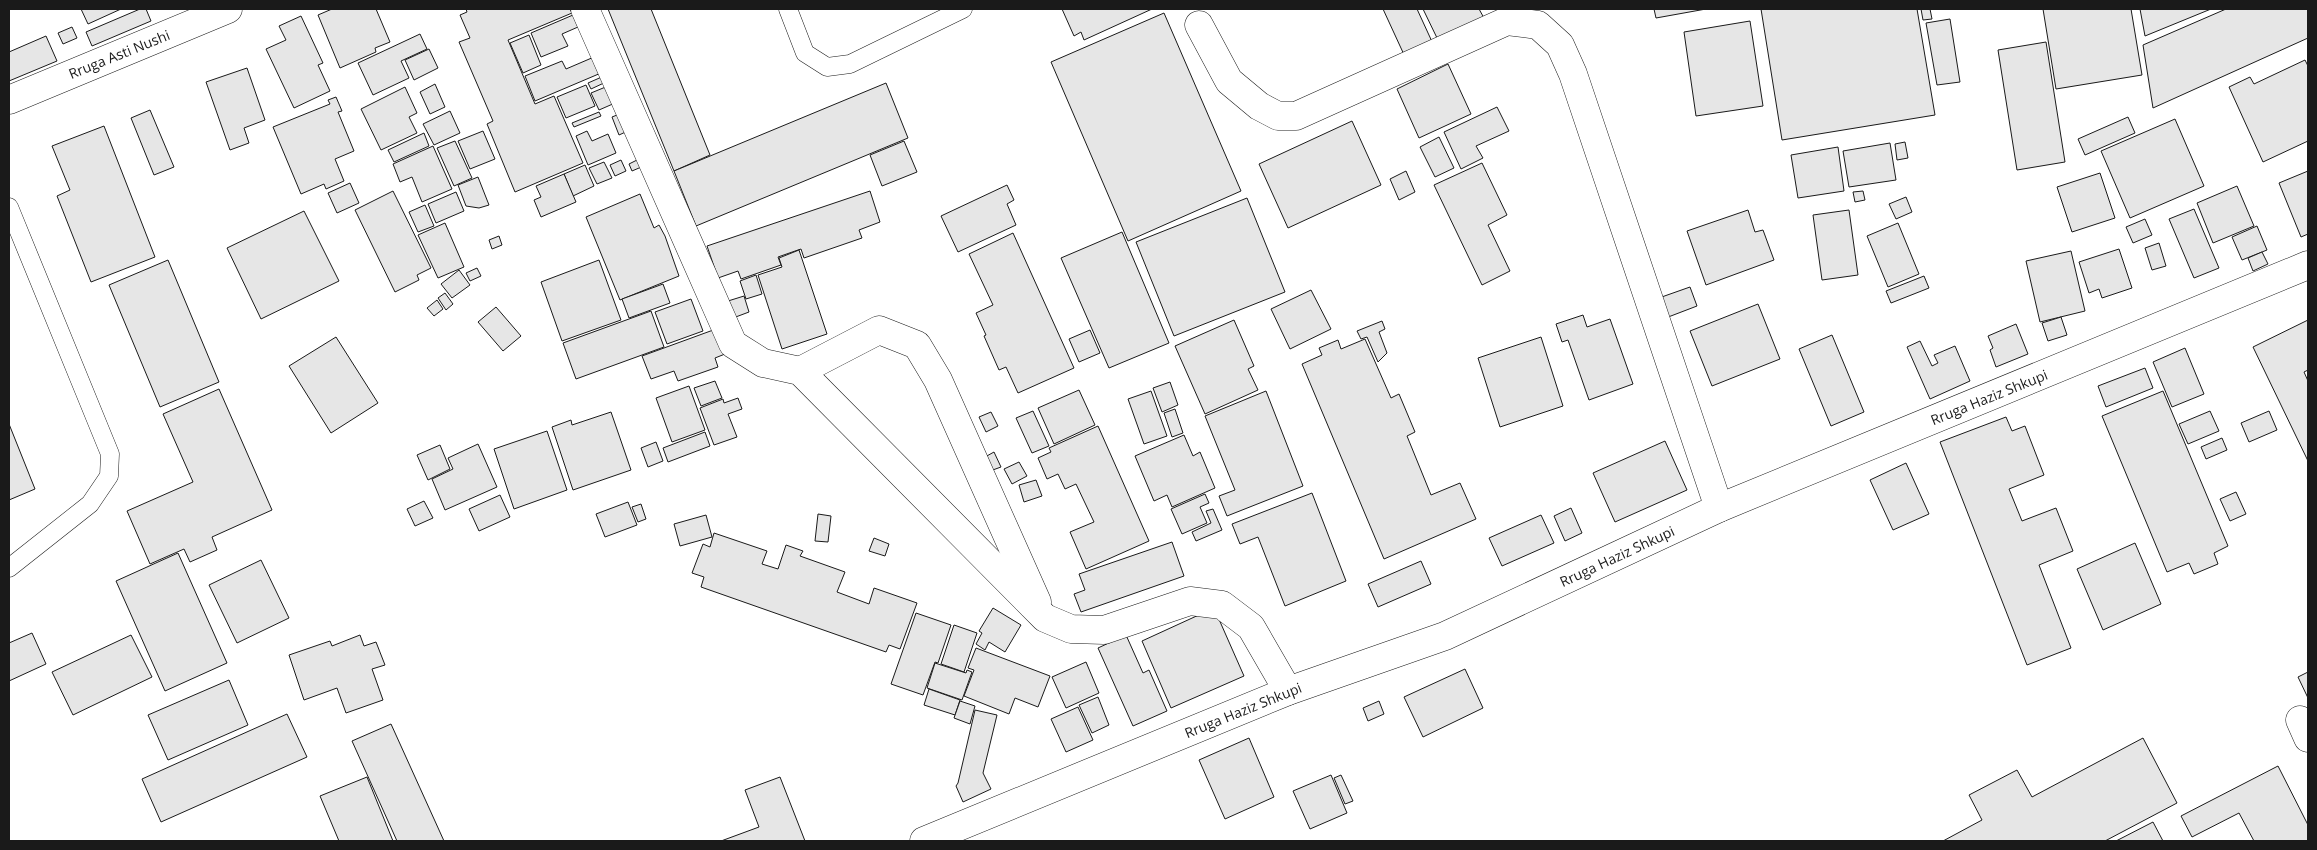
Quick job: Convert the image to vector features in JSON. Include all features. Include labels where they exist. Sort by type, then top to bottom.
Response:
[{"type":"street","name":"Rruga Asti Nushi","points":[[9,100],[228,9]]},
{"type":"street","points":[[585,9],[733,344],[762,363],[800,371],[1045,618],[1071,629],[1104,630],[1190,601],[1222,605],[1251,627],[1288,691]]},
{"type":"street","points":[[1199,26],[1229,81],[1259,106],[1278,116],[1296,116],[1507,21],[1538,25],[1560,45],[1573,74],[1718,508]]},
{"type":"street","name":"Rruga Haziz Shkupi","points":[[924,841],[1288,691],[1445,636],[1718,508],[2308,265]]},
{"type":"street","points":[[800,371],[879,330],[917,345],[938,380],[1045,618]]},
{"type":"lane","points":[[788,9],[805,53],[827,67],[850,64],[963,9]]},
{"type":"lane","points":[[9,207],[110,454],[109,476],[90,504],[9,568]]},
{"type":"building","points":[[81,9],[121,9],[88,24]]},
{"type":"building","points":[[140,9],[146,9],[151,21],[92,46],[86,32]]},
{"type":"building","points":[[332,9],[376,9],[390,42],[375,48],[376,52],[340,68],[318,15]]},
{"type":"building","points":[[466,9],[570,9],[572,13],[508,40],[535,104],[554,96],[583,163],[515,192],[487,124],[493,121],[459,42],[470,38],[460,15],[467,12]]},
{"type":"building","points":[[608,9],[651,9],[710,155],[674,171]]},
{"type":"building","points":[[1062,9],[1152,9],[1084,40],[1081,32],[1074,36]]},
{"type":"building","points":[[1383,9],[1417,9],[1434,46],[1406,59]]},
{"type":"building","points":[[1423,9],[1479,9],[1484,18],[1438,40]]},
{"type":"building","points":[[1654,9],[1706,9],[1656,18]]},
{"type":"building","points":[[1761,9],[1917,9],[1935,115],[1782,140]]},
{"type":"building","points":[[1921,9],[1930,9],[1932,19],[1923,20]]},
{"type":"building","points":[[2043,9],[2131,9],[2142,75],[2056,89]]},
{"type":"building","points":[[2140,9],[2211,9],[2145,36]]},
{"type":"building","points":[[2226,9],[2308,9],[2308,38],[2153,108],[2143,45]]},
{"type":"building","points":[[1164,13],[1241,191],[1128,241],[1051,62]]},
{"type":"building","points":[[573,15],[578,27],[562,34],[568,46],[541,57],[531,33]]},
{"type":"building","points":[[301,16],[323,63],[318,65],[330,91],[294,108],[266,49],[286,40],[279,26]]},
{"type":"building","points":[[1950,19],[1960,82],[1937,85],[1926,23]]},
{"type":"building","points":[[1750,21],[1763,106],[1696,116],[1684,32]]},
{"type":"building","points":[[72,27],[77,38],[63,44],[58,33]]},
{"type":"building","points":[[420,34],[427,49],[401,61],[409,78],[373,95],[358,63]]},
{"type":"building","points":[[529,35],[541,65],[523,73],[510,43]]},
{"type":"building","points":[[46,36],[57,61],[9,81],[9,52]]},
{"type":"building","points":[[2046,42],[2065,162],[2017,170],[1998,50]]},
{"type":"building","points":[[429,49],[438,68],[414,80],[405,60]]},
{"type":"building","points":[[594,57],[601,73],[535,101],[525,76],[562,61],[566,69]]},
{"type":"building","points":[[2305,60],[2308,66],[2308,141],[2263,162],[2229,87],[2250,77],[2254,84]]},
{"type":"building","points":[[1448,64],[1471,114],[1419,138],[1397,89]]},
{"type":"building","points":[[247,68],[265,120],[244,128],[249,143],[230,150],[206,82]]},
{"type":"building","points":[[604,76],[606,82],[591,89],[588,83]]},
{"type":"building","points":[[886,83],[908,138],[696,226],[674,171]]},
{"type":"building","points":[[435,84],[445,107],[430,114],[420,92]]},
{"type":"building","points":[[586,85],[595,106],[566,118],[557,97]]},
{"type":"building","points":[[608,86],[615,103],[599,110],[591,93]]},
{"type":"building","points":[[405,87],[417,113],[409,117],[417,133],[381,150],[361,109]]},
{"type":"building","points":[[336,97],[342,111],[338,112],[354,151],[335,159],[344,181],[326,189],[324,184],[301,194],[273,127],[330,104],[328,100]]},
{"type":"building","points":[[1497,107],[1509,131],[1476,146],[1483,158],[1461,169],[1444,132]]},
{"type":"building","points":[[150,110],[174,167],[154,175],[131,118]]},
{"type":"building","points":[[450,111],[460,133],[434,145],[423,124]]},
{"type":"building","points":[[599,112],[601,116],[574,127],[572,123]]},
{"type":"building","points":[[622,113],[630,130],[619,135],[612,117]]},
{"type":"building","points":[[2128,117],[2135,133],[2085,155],[2078,139]]},
{"type":"building","points":[[2175,119],[2204,186],[2130,218],[2101,151]]},
{"type":"building","points":[[1352,121],[1381,185],[1288,228],[1259,164]]},
{"type":"building","points":[[104,126],[155,257],[91,282],[57,196],[70,190],[52,146]]},
{"type":"building","points":[[483,131],[495,159],[470,169],[458,141]]},
{"type":"building","points":[[587,131],[592,141],[608,134],[616,153],[588,165],[576,136]]},
{"type":"building","points":[[424,133],[429,146],[394,162],[388,150]]},
{"type":"building","points":[[1439,137],[1454,168],[1435,177],[1420,147]]},
{"type":"building","points":[[455,141],[472,178],[454,186],[437,148]]},
{"type":"building","points":[[904,141],[917,172],[882,186],[870,155]]},
{"type":"building","points":[[1905,142],[1908,158],[1897,160],[1895,144]]},
{"type":"building","points":[[1890,143],[1896,180],[1849,187],[1843,151]]},
{"type":"building","points":[[433,146],[452,189],[422,202],[412,177],[400,182],[393,164]]},
{"type":"building","points":[[1838,147],[1844,191],[1798,198],[1791,155]]},
{"type":"building","points":[[643,157],[646,165],[632,171],[629,164]]},
{"type":"building","points":[[621,160],[626,171],[615,176],[610,165]]},
{"type":"building","points":[[604,162],[612,178],[597,184],[589,168]]},
{"type":"building","points":[[1482,163],[1507,215],[1488,225],[1510,271],[1482,285],[1434,185]]},
{"type":"building","points":[[585,165],[594,186],[573,196],[564,174]]},
{"type":"building","points":[[1406,171],[1415,192],[1399,200],[1390,179]]},
{"type":"building","points":[[2308,171],[2308,234],[2301,237],[2279,183]]},
{"type":"building","points":[[2100,173],[2115,218],[2072,232],[2057,187]]},
{"type":"building","points":[[564,174],[576,202],[541,217],[534,200],[541,197],[536,186]]},
{"type":"building","points":[[478,177],[489,205],[479,208],[466,206],[458,185]]},
{"type":"building","points":[[350,183],[359,203],[337,213],[328,193]]},
{"type":"building","points":[[1007,185],[1014,200],[1007,204],[1016,225],[958,252],[941,216]]},
{"type":"building","points":[[2237,186],[2254,226],[2213,243],[2197,203]]},
{"type":"building","points":[[393,191],[431,268],[417,275],[419,280],[395,292],[355,210]]},
{"type":"building","points":[[870,191],[880,222],[859,230],[862,238],[804,258],[801,249],[798,250],[778,257],[781,265],[741,279],[738,271],[718,278],[707,246]]},
{"type":"building","points":[[1863,191],[1865,200],[1855,202],[1853,192]]},
{"type":"building","points":[[456,192],[464,211],[436,223],[428,204]]},
{"type":"building","points":[[640,194],[654,228],[659,225],[665,236],[679,276],[620,300],[586,217]]},
{"type":"building","points":[[1906,197],[1912,212],[1896,219],[1889,204]]},
{"type":"building","points":[[1247,198],[1285,292],[1174,336],[1136,242]]},
{"type":"building","points":[[425,205],[434,226],[418,232],[409,212]]},
{"type":"building","points":[[2194,209],[2219,268],[2194,278],[2169,219]]},
{"type":"building","points":[[1748,210],[1755,232],[1763,230],[1774,260],[1706,285],[1687,231]]},
{"type":"building","points":[[1849,210],[1858,275],[1822,280],[1813,215]]},
{"type":"building","points":[[304,211],[339,281],[261,319],[227,248]]},
{"type":"building","points":[[2145,219],[2152,235],[2133,243],[2126,227]]},
{"type":"building","points":[[445,223],[464,267],[438,278],[418,235]]},
{"type":"building","points":[[1898,223],[1919,274],[1888,287],[1867,236]]},
{"type":"building","points":[[2257,226],[2267,250],[2242,260],[2232,237]]},
{"type":"building","points":[[1122,232],[1169,343],[1109,368],[1061,258]]},
{"type":"building","points":[[1013,233],[1074,368],[1018,393],[1006,367],[999,370],[984,336],[986,335],[976,313],[993,305],[969,254]]},
{"type":"building","points":[[499,236],[502,245],[492,249],[489,240]]},
{"type":"building","points":[[2159,243],[2166,266],[2152,270],[2145,248]]},
{"type":"building","points":[[2119,249],[2132,288],[2102,298],[2099,289],[2089,293],[2079,262]]},
{"type":"building","points":[[799,250],[827,334],[782,349],[758,275],[782,267],[779,258]]},
{"type":"building","points":[[2071,251],[2085,311],[2040,322],[2026,261]]},
{"type":"building","points":[[2262,252],[2268,264],[2253,271],[2248,258]]},
{"type":"building","points":[[168,260],[219,382],[160,407],[109,285]]},
{"type":"building","points":[[599,260],[621,320],[562,341],[541,282]]},
{"type":"building","points":[[477,268],[481,276],[470,281],[466,273]]},
{"type":"building","points":[[459,270],[470,285],[452,298],[441,284]]},
{"type":"building","points":[[756,275],[762,294],[746,299],[740,281]]},
{"type":"building","points":[[1924,276],[1929,288],[1891,303],[1886,291]]},
{"type":"building","points":[[663,284],[670,303],[629,318],[622,299]]},
{"type":"building","points":[[1690,287],[1697,306],[1663,319],[1656,299]]},
{"type":"building","points":[[1311,290],[1331,329],[1290,349],[1271,309]]},
{"type":"building","points":[[445,293],[453,304],[446,310],[438,298]]},
{"type":"building","points":[[744,296],[749,312],[733,318],[728,301]]},
{"type":"building","points":[[691,299],[703,331],[667,344],[655,312]]},
{"type":"building","points":[[437,300],[443,309],[434,316],[427,308]]},
{"type":"building","points":[[1758,304],[1780,359],[1712,386],[1690,331]]},
{"type":"building","points":[[496,307],[521,336],[503,351],[478,322]]},
{"type":"building","points":[[651,311],[664,347],[576,379],[563,343]]},
{"type":"building","points":[[1583,315],[1587,327],[1610,319],[1633,384],[1589,400],[1568,340],[1562,342],[1556,324]]},
{"type":"building","points":[[2061,317],[2067,335],[2048,341],[2042,323]]},
{"type":"building","points":[[1234,320],[1254,366],[1248,369],[1258,390],[1205,414],[1175,346]]},
{"type":"building","points":[[2308,320],[2308,370],[2304,372],[2308,381],[2308,461],[2253,347]]},
{"type":"building","points":[[1382,321],[1385,329],[1379,332],[1387,353],[1378,362],[1367,337],[1361,339],[1357,331]]},
{"type":"building","points":[[2016,324],[2028,354],[1996,367],[1990,350],[1993,348],[1988,336]]},
{"type":"building","points":[[716,329],[725,354],[715,358],[718,367],[678,381],[674,371],[651,379],[642,356]]},
{"type":"building","points":[[1090,330],[1100,353],[1079,362],[1069,339]]},
{"type":"building","points":[[1832,335],[1864,412],[1831,426],[1799,349]]},
{"type":"building","points":[[336,337],[378,403],[331,433],[289,366]]},
{"type":"building","points":[[1541,337],[1563,406],[1500,427],[1478,358]]},
{"type":"building","points":[[1365,339],[1391,398],[1399,394],[1415,432],[1407,436],[1431,495],[1460,483],[1476,519],[1384,559],[1302,364],[1322,355],[1319,348],[1338,340],[1341,349]]},
{"type":"building","points":[[1920,341],[1932,366],[1938,363],[1934,355],[1955,346],[1970,381],[1930,399],[1907,347]]},
{"type":"building","points":[[2185,348],[2204,394],[2172,407],[2153,362]]},
{"type":"building","points":[[2145,368],[2153,388],[2106,407],[2098,386]]},
{"type":"building","points":[[715,381],[722,398],[701,406],[694,388]]},
{"type":"building","points":[[1170,382],[1178,405],[1162,412],[1153,388]]},
{"type":"building","points":[[689,386],[705,430],[672,442],[656,398]]},
{"type":"building","points":[[219,389],[272,510],[212,537],[217,550],[190,562],[184,549],[150,564],[127,511],[193,482],[163,414]]},
{"type":"building","points":[[1079,390],[1095,425],[1054,444],[1038,408]]},
{"type":"building","points":[[1151,391],[1167,436],[1144,444],[1128,399]]},
{"type":"building","points":[[1266,391],[1303,486],[1227,516],[1219,496],[1235,490],[1205,416]]},
{"type":"building","points":[[2163,391],[2228,546],[2214,553],[2218,564],[2194,574],[2189,563],[2167,572],[2102,416]]},
{"type":"building","points":[[738,398],[742,409],[728,414],[737,437],[714,445],[700,408],[723,399],[724,403]]},
{"type":"building","points":[[1175,409],[1183,433],[1172,437],[1164,413]]},
{"type":"building","points":[[1033,411],[1049,446],[1032,453],[1016,418]]},
{"type":"building","points":[[2210,411],[2219,431],[2188,444],[2179,424]]},
{"type":"building","points":[[2269,411],[2277,430],[2249,442],[2241,423]]},
{"type":"building","points":[[611,412],[631,470],[573,490],[552,427],[571,420],[572,425]]},
{"type":"building","points":[[991,412],[998,426],[986,432],[979,417]]},
{"type":"building","points":[[2006,417],[2012,431],[2025,426],[2044,475],[2009,489],[2022,521],[2056,508],[2073,551],[2039,565],[2071,648],[2027,665],[1940,442]]},
{"type":"building","points":[[9,424],[35,489],[9,500]]},
{"type":"building","points":[[1098,426],[1149,541],[1086,569],[1070,532],[1094,522],[1076,484],[1065,489],[1058,474],[1047,479],[1038,458],[1051,452],[1049,448]]},
{"type":"building","points":[[547,431],[567,490],[514,509],[494,449]]},
{"type":"building","points":[[705,432],[710,446],[668,462],[663,448]]},
{"type":"building","points":[[1184,435],[1193,456],[1200,452],[1215,488],[1172,507],[1167,495],[1154,501],[1135,456]]},
{"type":"building","points":[[2222,438],[2227,450],[2206,459],[2201,447]]},
{"type":"building","points":[[1665,441],[1687,490],[1615,522],[1593,473]]},
{"type":"building","points":[[656,442],[663,461],[648,467],[641,448]]},
{"type":"building","points":[[478,444],[497,487],[445,510],[432,479],[453,469],[448,458]]},
{"type":"building","points":[[440,445],[450,469],[428,480],[417,455]]},
{"type":"building","points":[[994,452],[1001,467],[990,471],[985,457]]},
{"type":"building","points":[[1019,462],[1027,476],[1012,484],[1004,469]]},
{"type":"building","points":[[1906,463],[1929,514],[1893,530],[1870,480]]},
{"type":"building","points":[[1036,480],[1042,496],[1024,502],[1019,485]]},
{"type":"building","points":[[2236,492],[2246,514],[2230,521],[2220,499]]},
{"type":"building","points":[[1312,493],[1346,581],[1285,606],[1258,537],[1240,544],[1232,524]]},
{"type":"building","points":[[1205,494],[1209,503],[1200,507],[1207,523],[1182,534],[1171,509]]},
{"type":"building","points":[[500,495],[510,517],[479,531],[469,509]]},
{"type":"building","points":[[424,501],[433,518],[415,526],[407,509]]},
{"type":"building","points":[[628,502],[637,525],[605,537],[596,514]]},
{"type":"building","points":[[641,504],[646,519],[638,522],[632,507]]},
{"type":"building","points":[[1571,508],[1582,533],[1565,541],[1554,516]]},
{"type":"building","points":[[1213,509],[1222,530],[1196,541],[1192,532],[1211,523],[1206,511]]},
{"type":"building","points":[[818,514],[831,516],[828,542],[815,541]]},
{"type":"building","points":[[706,515],[712,537],[680,546],[674,524]]},
{"type":"building","points":[[1541,515],[1554,543],[1502,566],[1489,538]]},
{"type":"building","points":[[714,533],[767,551],[762,564],[778,569],[786,545],[803,551],[800,556],[845,572],[837,592],[869,604],[874,588],[917,603],[900,649],[889,645],[886,652],[701,587],[704,577],[692,573],[703,544],[710,547]]},
{"type":"building","points":[[874,538],[889,544],[885,556],[869,551]]},
{"type":"building","points":[[1172,542],[1184,576],[1081,612],[1074,594],[1085,590],[1079,574]]},
{"type":"building","points":[[2135,543],[2161,604],[2103,630],[2077,569]]},
{"type":"building","points":[[178,553],[227,663],[165,691],[116,581]]},
{"type":"building","points":[[261,560],[289,618],[237,643],[209,585]]},
{"type":"building","points":[[1421,561],[1431,584],[1378,607],[1368,584]]},
{"type":"building","points":[[993,608],[1021,625],[1005,652],[989,642],[985,650],[976,644],[982,633],[979,631]]},
{"type":"building","points":[[1214,608],[1244,676],[1171,708],[1142,641]]},
{"type":"building","points":[[916,613],[951,625],[938,663],[935,662],[923,695],[891,684]]},
{"type":"building","points":[[954,625],[977,633],[964,672],[941,664]]},
{"type":"building","points":[[32,633],[46,664],[9,681],[9,643]]},
{"type":"building","points":[[131,635],[152,677],[73,715],[52,672]]},
{"type":"building","points":[[360,635],[364,646],[376,642],[385,665],[372,669],[383,700],[346,713],[337,688],[304,700],[289,655],[330,641],[332,646]]},
{"type":"building","points":[[1126,635],[1143,673],[1149,670],[1167,711],[1133,726],[1098,648]]},
{"type":"building","points":[[976,648],[1050,676],[1038,707],[1015,698],[1009,714],[964,696],[974,670],[968,668]]},
{"type":"building","points":[[1086,662],[1099,693],[1066,708],[1052,677]]},
{"type":"building","points":[[935,663],[966,673],[967,670],[972,672],[962,700],[927,688]]},
{"type":"building","points":[[1465,669],[1483,708],[1423,737],[1404,697]]},
{"type":"building","points":[[2308,672],[2308,698],[2298,677]]},
{"type":"building","points":[[229,680],[248,725],[168,760],[148,715]]},
{"type":"building","points":[[929,689],[960,700],[955,715],[924,705]]},
{"type":"building","points":[[1098,697],[1109,725],[1092,733],[1079,705]]},
{"type":"building","points":[[960,701],[975,706],[970,724],[954,718]]},
{"type":"building","points":[[1379,701],[1384,714],[1368,721],[1363,708]]},
{"type":"building","points":[[1078,707],[1093,740],[1066,752],[1051,719]]},
{"type":"building","points":[[975,710],[997,715],[983,773],[991,789],[963,802],[956,786]]},
{"type":"building","points":[[287,714],[307,757],[161,822],[142,779]]},
{"type":"building","points":[[391,724],[444,841],[397,841],[352,741]]},
{"type":"building","points":[[1249,738],[1274,797],[1225,819],[1199,760]]},
{"type":"building","points":[[2143,738],[2177,803],[2105,841],[1943,841],[1982,820],[1969,795],[2017,770],[2032,797]]},
{"type":"building","points":[[2278,766],[2308,825],[2308,841],[2254,841],[2239,813],[2192,837],[2181,816]]},
{"type":"building","points":[[1331,775],[1347,813],[1310,829],[1293,791]]},
{"type":"building","points":[[1341,775],[1353,801],[1345,804],[1334,778]]},
{"type":"building","points":[[367,777],[393,841],[339,841],[320,796]]},
{"type":"building","points":[[780,777],[805,841],[721,841],[759,827],[745,790]]},
{"type":"building","points":[[2153,822],[2163,841],[2116,841]]}]
